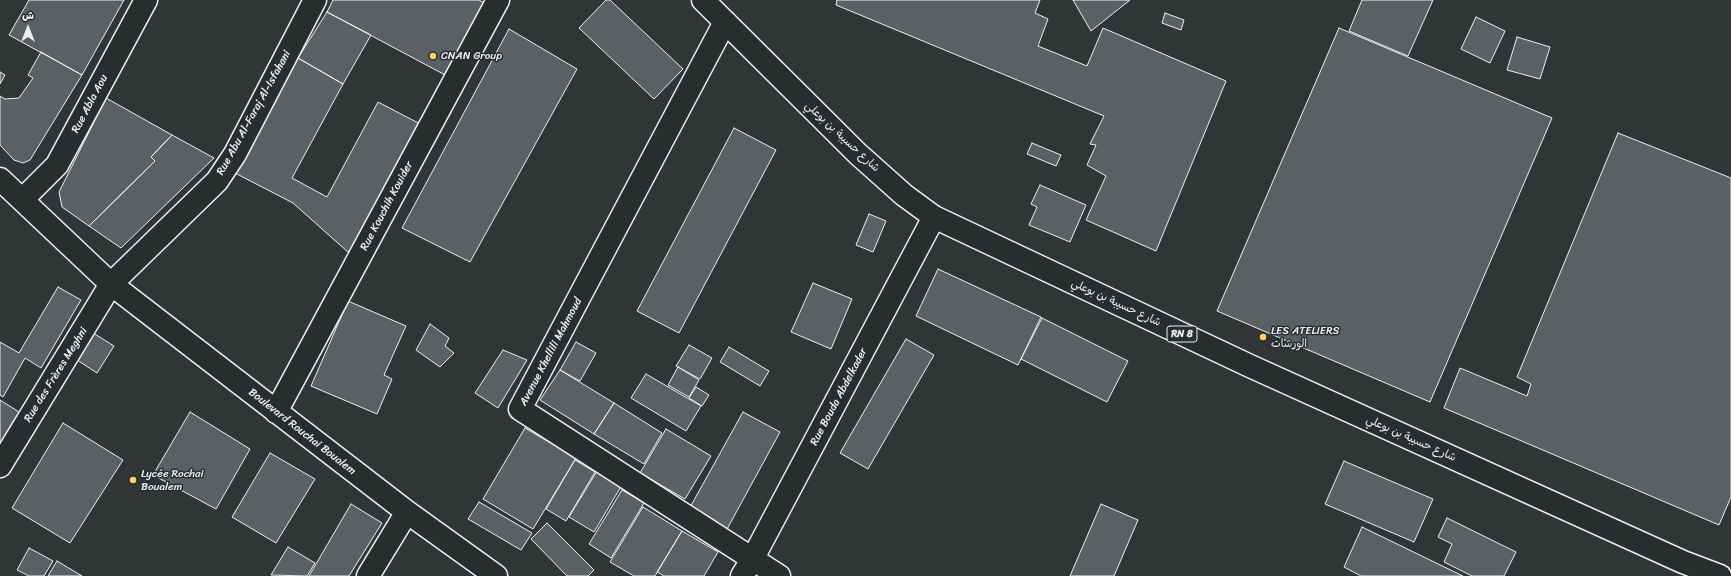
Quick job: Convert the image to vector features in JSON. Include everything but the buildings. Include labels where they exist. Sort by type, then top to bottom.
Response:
[{"type":"street","name":"Rue Abla Aou","points":[[23,199],[57,165],[146,0]]},
{"type":"street","name":"Rue Abu Al-Faraj Al-Isfahani","points":[[111,284],[218,181],[235,154],[316,0]]},
{"type":"street","name":"Rue Kouchih Kouider","points":[[276,412],[498,0]]},
{"type":"street","name":"شارع حسيبة بن بوعلي","points":[[703,0],[858,154],[904,195],[934,217],[1272,375],[1683,562],[1720,576]]},
{"type":"street","name":"Avenue Khellili Mahmoud","points":[[725,22],[520,409],[748,567],[779,576]]},
{"type":"street","name":"Boulevard Rouchai Boualem","points":[[0,179],[23,199],[111,284],[407,512],[496,576]]},
{"type":"street","name":"Rue Bouda Abdelkader","points":[[748,567],[934,217]]},
{"type":"street","name":"Rue des Frères Meghni","points":[[0,466],[111,284]]},
{"type":"street","points":[[368,576],[407,512]]},
{"type":"place","name":"CNAN Group","points":[[433,56]]},
{"type":"place","name":"LES ATELIERS الورشات","points":[[1263,337]]},
{"type":"place","name":"Lycée Rochai Boualem","points":[[133,480]]}]
